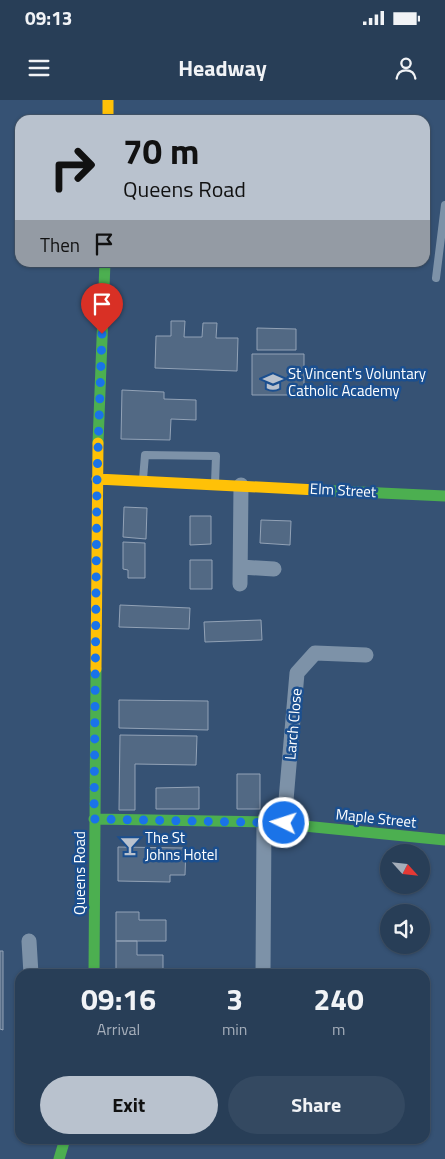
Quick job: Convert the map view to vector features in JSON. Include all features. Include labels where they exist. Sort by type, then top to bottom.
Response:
[{"type":"street","points":[[108,100],[108,115]]},
{"type":"street","name":"Queens Road","points":[[94,969],[97,479],[105,267]]},
{"type":"street","name":"Elm Street","points":[[97,479],[445,496]]},
{"type":"street","points":[[240,584],[241,485]]},
{"type":"street","points":[[240,567],[274,569]]},
{"type":"street","name":"Larch Close","points":[[284,823],[297,673],[315,653],[366,655]]},
{"type":"street","name":"Maple Street","points":[[94,819],[284,823],[445,840]]},
{"type":"street","points":[[263,969],[264,822]]},
{"type":"street","points":[[29,940],[30,969]]},
{"type":"street","points":[[59,1159],[63,1144]]},
{"type":"lane","points":[[436,278],[445,205]]},
{"type":"lane","points":[[143,481],[145,455],[216,456],[215,484]]},
{"type":"building","points":[[171,321],[185,321],[184,337],[202,337],[203,323],[217,323],[216,338],[238,338],[237,371],[155,368],[156,336],[171,336]]},
{"type":"building","points":[[257,328],[296,329],[296,350],[257,350]]},
{"type":"building","points":[[252,354],[304,354],[304,395],[252,395]]},
{"type":"building","points":[[122,390],[164,392],[164,399],[196,400],[196,420],[171,419],[170,440],[121,439]]},
{"type":"building","points":[[124,507],[147,508],[146,539],[123,537]]},
{"type":"building","points":[[190,516],[211,516],[211,544],[190,545]]},
{"type":"building","points":[[261,520],[291,521],[290,545],[260,543]]},
{"type":"building","points":[[123,542],[145,543],[145,578],[128,578],[128,570],[123,569]]},
{"type":"building","points":[[190,560],[212,560],[212,589],[190,589]]},
{"type":"building","points":[[120,605],[190,608],[189,629],[119,627]]},
{"type":"building","points":[[261,620],[262,640],[205,642],[204,622]]},
{"type":"building","points":[[119,700],[208,701],[208,730],[119,728]]},
{"type":"building","points":[[120,735],[197,736],[196,765],[135,764],[135,810],[119,810]]},
{"type":"building","points":[[237,774],[260,774],[260,809],[237,809]]},
{"type":"building","points":[[199,787],[199,809],[156,809],[156,788]]},
{"type":"building","points":[[118,847],[186,848],[185,875],[170,875],[170,882],[118,881]]},
{"type":"building","points":[[116,912],[139,912],[139,920],[166,920],[166,941],[116,941]]},
{"type":"building","points":[[116,941],[137,941],[137,955],[163,955],[163,969],[116,969]]},
{"type":"building","points":[[0,951],[3,951],[3,1030],[0,1029]]},
{"type":"traffic: fast","points":[[98,443],[105,267]]},
{"type":"traffic: fast","points":[[317,490],[445,496]]},
{"type":"traffic: fast","points":[[94,969],[96,669]]},
{"type":"traffic: fast","points":[[94,819],[264,822],[445,840]]},
{"type":"traffic: fast","points":[[59,1159],[64,1144]]},
{"type":"traffic: slow","points":[[108,100],[108,115]]},
{"type":"traffic: slow","points":[[96,669],[98,443]]},
{"type":"traffic: slow","points":[[97,479],[317,490]]},
{"type":"place","name":"St Vincent's Voluntary Catholic Academy","points":[[273,382]]},
{"type":"place","name":"The St Johns Hotel","points":[[130,846]]},
{"type":"route","points":[[102,334],[97,479],[94,819],[284,823]]}]
